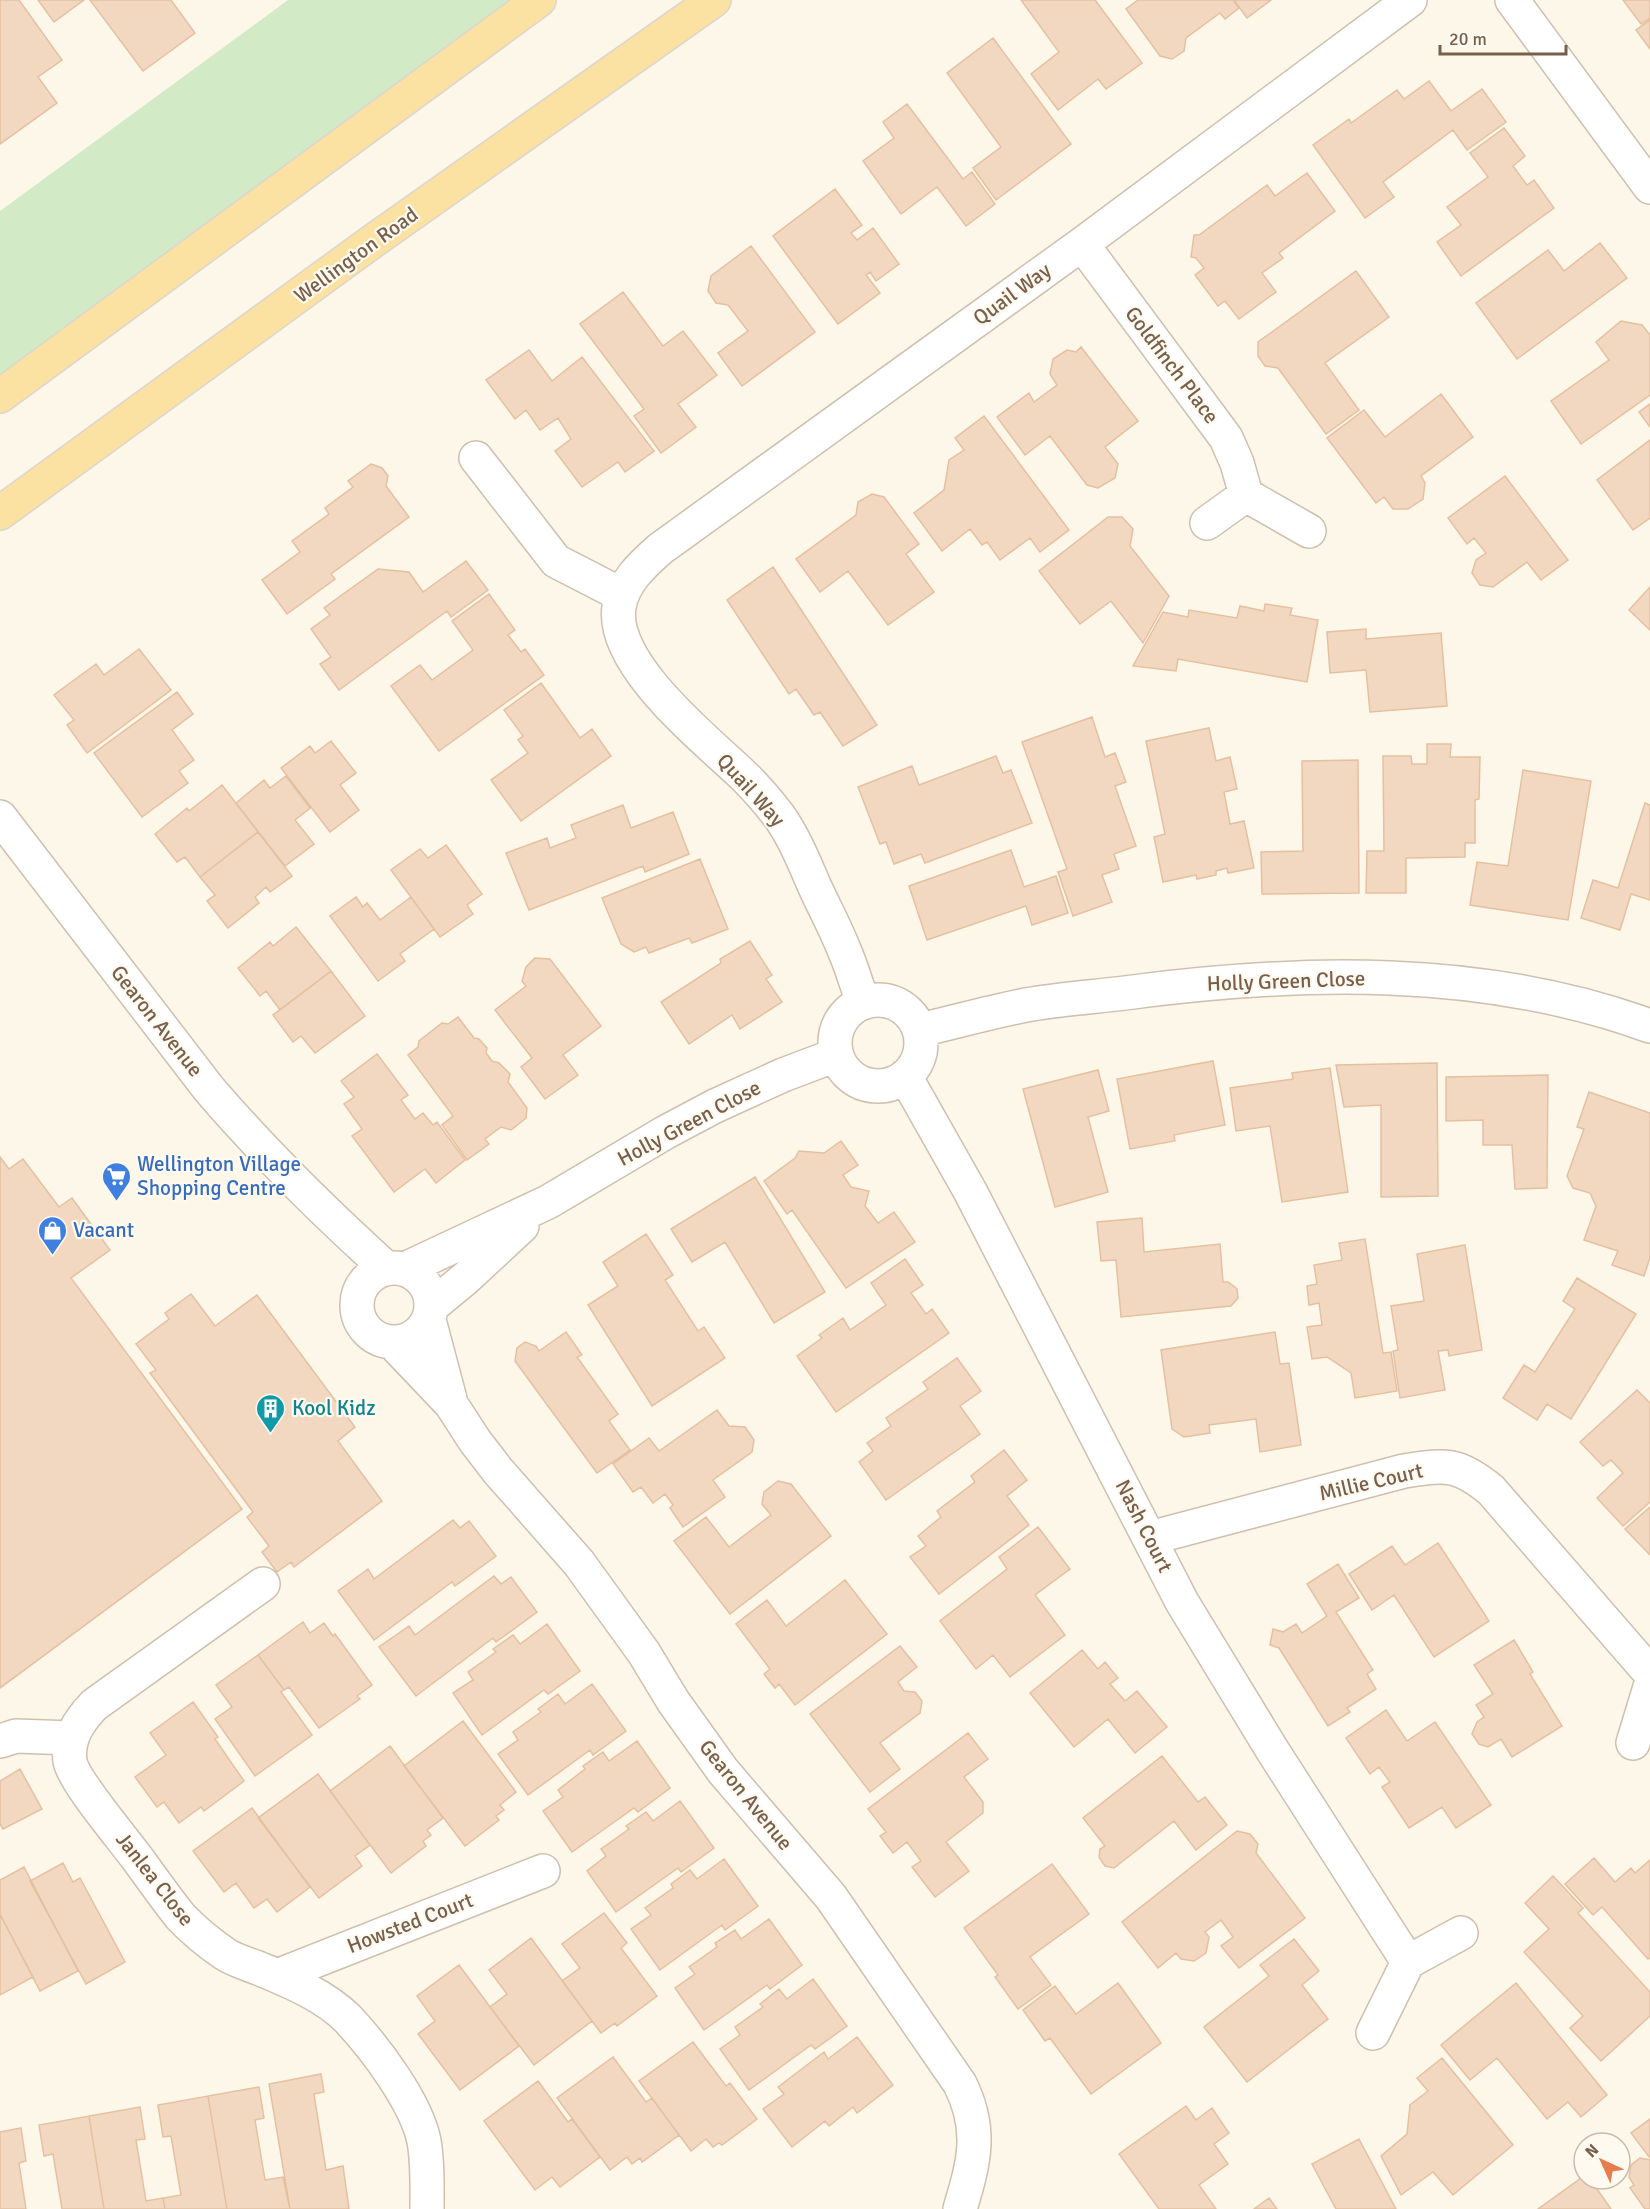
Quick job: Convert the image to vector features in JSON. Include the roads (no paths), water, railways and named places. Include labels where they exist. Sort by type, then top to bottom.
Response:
[{"type":"main road","points":[[0,396],[539,0]]},
{"type":"main road","name":"Wellington Road","points":[[0,513],[373,241],[714,0]]},
{"type":"street","name":"Quail Way","points":[[863,1003],[845,952],[780,817],[746,778],[668,704],[629,652],[618,617],[622,595],[629,580],[660,549],[1082,244],[1410,0]]},
{"type":"street","points":[[1512,0],[1650,188]]},
{"type":"street","name":"Goldfinch Place","points":[[1082,244],[1226,438],[1237,463],[1246,495]]},
{"type":"street","points":[[476,458],[556,561],[622,595]]},
{"type":"street","points":[[1208,523],[1246,495],[1309,531]]},
{"type":"street","name":"Gearon Avenue","points":[[0,817],[209,1089],[263,1150],[304,1189],[327,1215],[396,1269]]},
{"type":"street","name":"Holly Green Close","points":[[920,1030],[1026,1005],[1157,988],[1312,976],[1439,981],[1554,997],[1614,1013],[1650,1026]]},
{"type":"street","points":[[884,1001],[896,1004],[907,1012],[920,1030],[918,1058],[905,1076],[891,1084],[864,1085],[842,1068],[836,1055],[834,1041],[838,1026],[847,1014],[863,1003],[884,1001]]},
{"type":"street","name":"Holly Green Close","points":[[548,1202],[666,1132],[715,1106],[783,1075],[836,1055]]},
{"type":"street","name":"Nash Court","points":[[905,1076],[970,1191],[1182,1602],[1271,1748],[1408,1962]]},
{"type":"street","points":[[548,1202],[431,1313],[415,1336],[393,1343],[372,1336],[364,1328],[357,1307],[358,1296],[368,1278],[396,1269],[548,1202]]},
{"type":"street","name":"Gearon Avenue","points":[[327,1215],[358,1296]]},
{"type":"street","points":[[396,1269],[416,1274],[425,1283],[430,1292],[431,1313]]},
{"type":"street","name":"Gearon Avenue","points":[[431,1313],[452,1404]]},
{"type":"street","name":"Gearon Avenue","points":[[393,1343],[452,1404],[475,1441],[498,1471],[579,1563],[644,1653],[673,1701],[723,1771],[831,1897],[960,2084],[969,2102],[975,2137],[970,2176],[960,2209]]},
{"type":"street","name":"Millie Court","points":[[1150,1538],[1404,1471],[1431,1467],[1455,1467],[1475,1477],[1491,1490],[1650,1673]]},
{"type":"street","points":[[0,1741],[16,1736],[72,1738],[77,1725],[94,1706],[263,1584]]},
{"type":"street","points":[[1633,1743],[1650,1687]]},
{"type":"street","name":"Janlea Close","points":[[72,1738],[70,1763],[74,1773],[181,1916],[203,1938],[227,1955],[277,1976],[335,2007],[396,2080],[415,2114],[424,2140],[427,2209]]},
{"type":"street","name":"Howsted Court","points":[[277,1976],[543,1871]]},
{"type":"street","points":[[1373,2032],[1408,1962],[1461,1933]]},
{"type":"street","name":"Janlea Close","points":[[427,2171],[445,2209]]},
{"type":"place","name":"Wellington Village Shopping Centre","points":[[116,1202]]},
{"type":"place","name":"Vacant","points":[[52,1256]]},
{"type":"place","name":"Kool Kidz","points":[[271,1434]]}]
